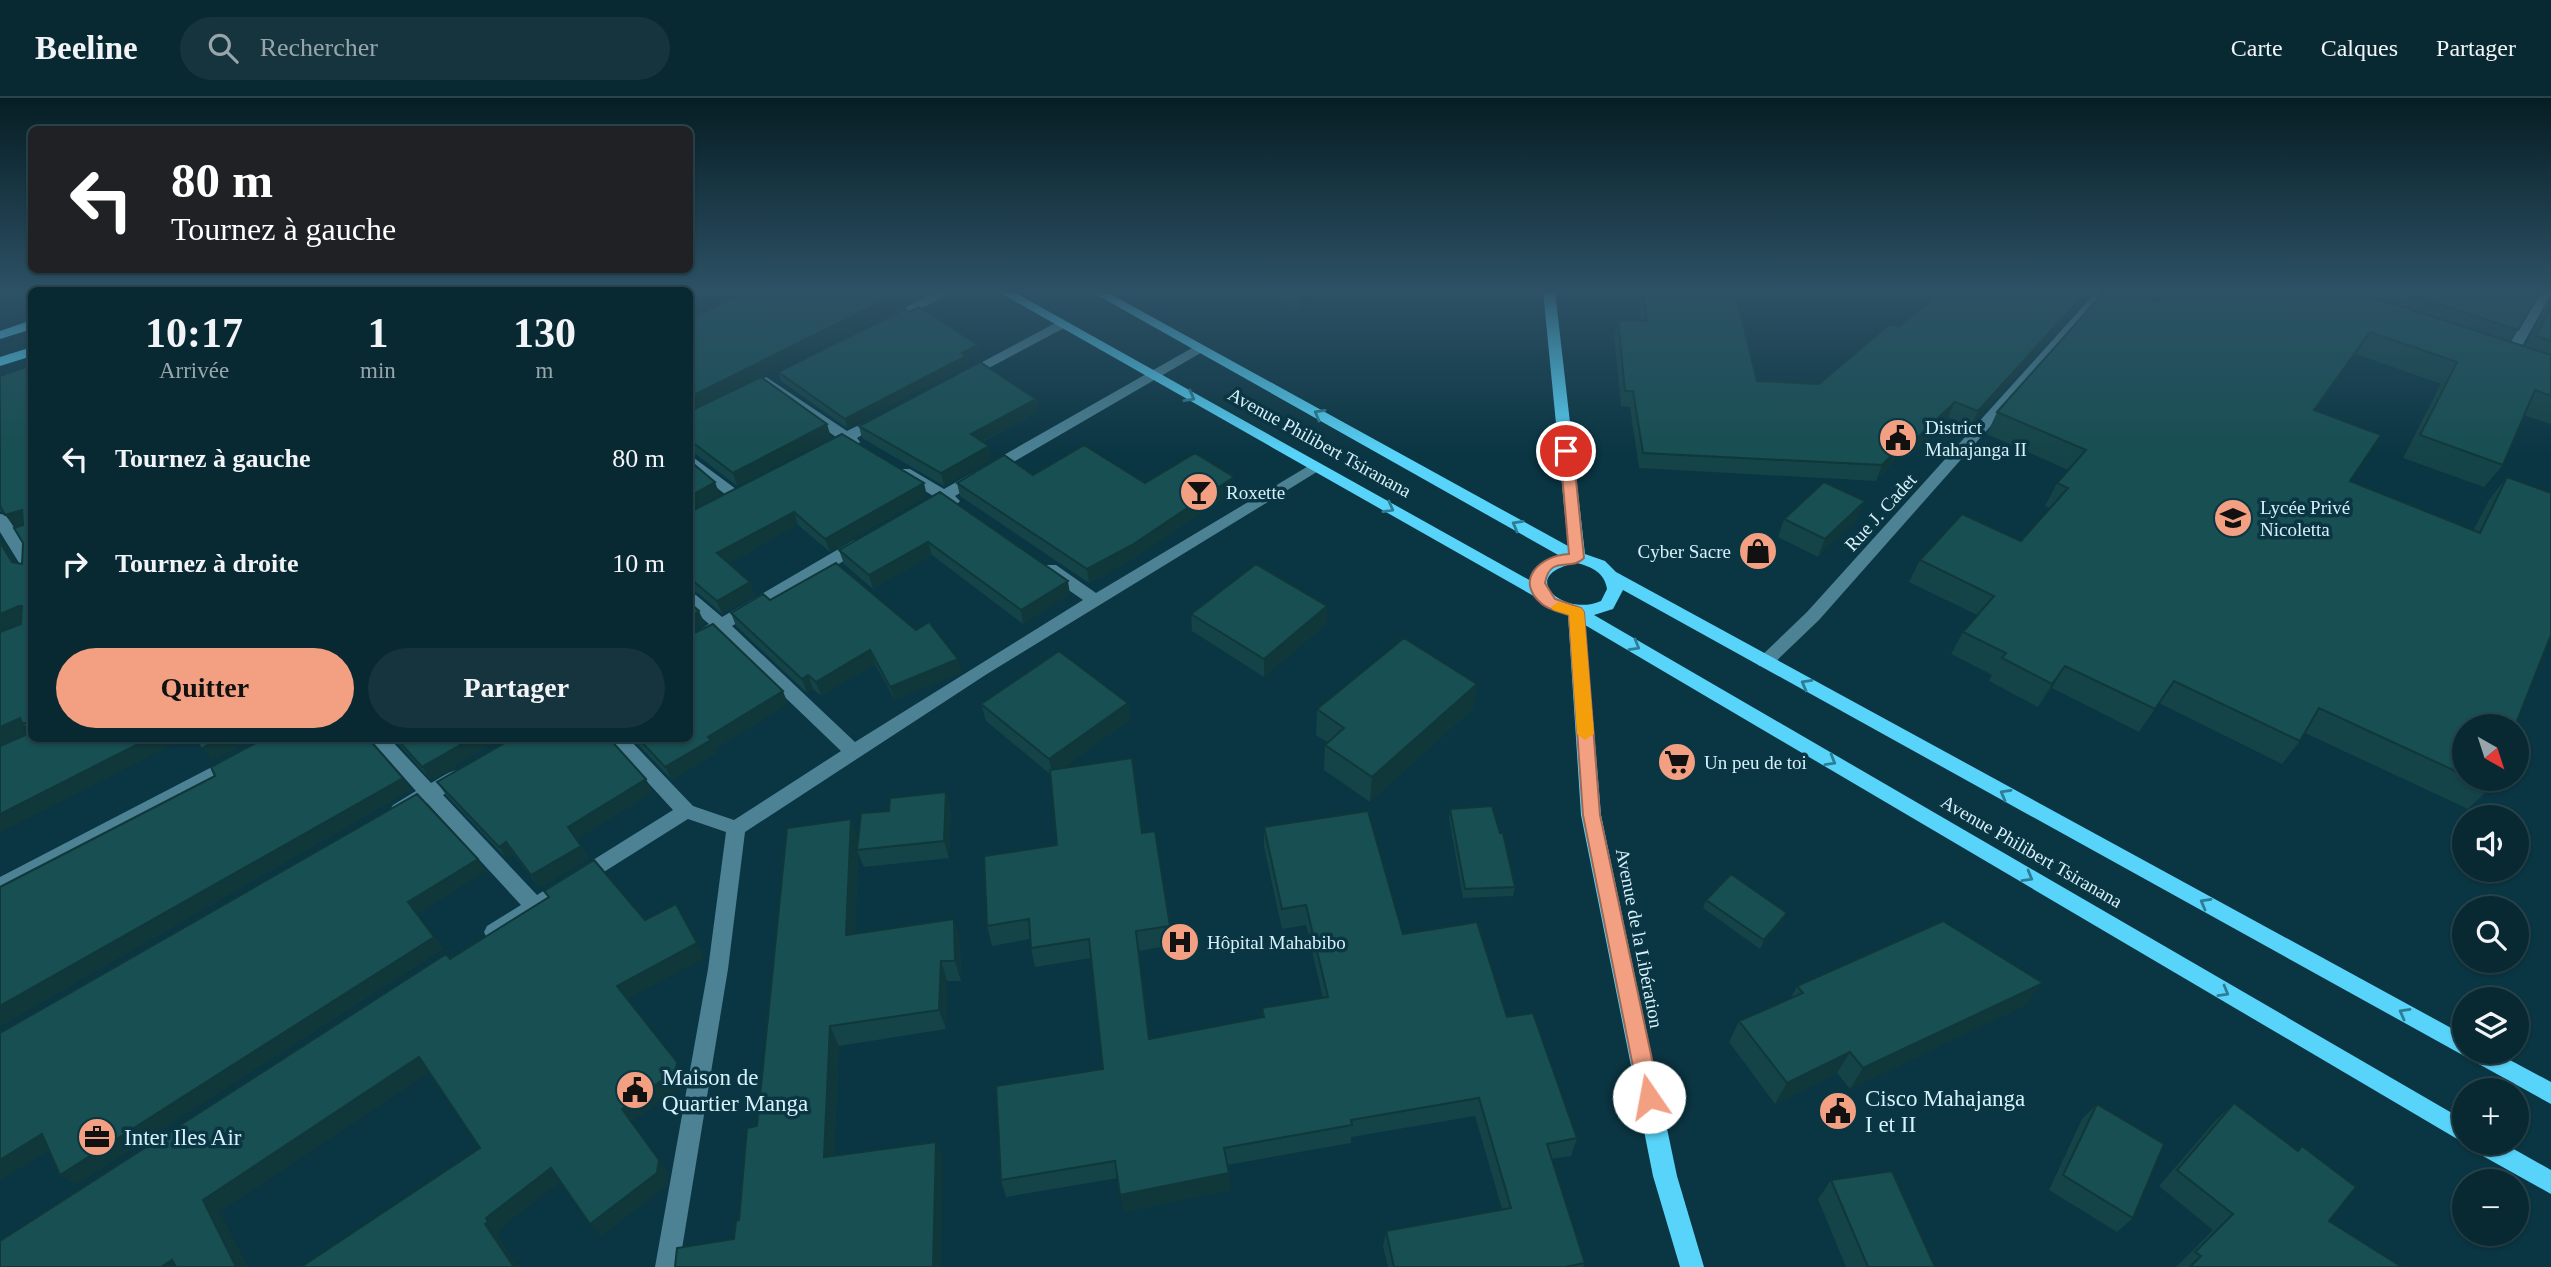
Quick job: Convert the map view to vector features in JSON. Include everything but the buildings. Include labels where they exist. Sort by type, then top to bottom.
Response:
[{"type":"main road","name":"Avenue Philibert Tsiranana","points":[[1099,346],[1541,594]]},
{"type":"main road","name":"Avenue Philibert Tsiranana","points":[[1195,346],[1577,558]]},
{"type":"main road","points":[[1555,346],[1577,558]]},
{"type":"main road","points":[[0,362],[28,352]]},
{"type":"main road","points":[[1577,558],[1603,568],[1611,576],[1617,587],[1615,597],[1606,606],[1592,611],[1576,612],[1550,603],[1541,594],[1537,583],[1539,573],[1548,564],[1562,559],[1577,558]]},
{"type":"main road","name":"Avenue Philibert Tsiranana","points":[[1611,576],[2452,1039]]},
{"type":"main road","name":"Avenue Philibert Tsiranana","points":[[1576,612],[2452,1125]]},
{"type":"main road","name":"Avenue de la Libération","points":[[1576,612],[1591,815],[1665,1176],[1692,1267]]},
{"type":"main road","points":[[2497,1064],[2551,1094]]},
{"type":"main road","points":[[2503,1155],[2551,1183]]},
{"type":"street","points":[[954,381],[1021,346]]},
{"type":"street","name":"Rue J. Cadet","points":[[1765,662],[1812,616],[2055,346]]},
{"type":"street","points":[[2507,361],[2516,346]]},
{"type":"street","points":[[911,515],[1199,348]]},
{"type":"street","points":[[766,380],[869,451]]},
{"type":"street","points":[[809,457],[894,413]]},
{"type":"street","points":[[693,462],[735,495]]},
{"type":"street","points":[[890,464],[966,511]]},
{"type":"street","points":[[667,1267],[718,969],[736,828],[853,751],[1315,467]]},
{"type":"street","points":[[0,519],[6,541],[28,566]]},
{"type":"street","points":[[6,541],[28,532]]},
{"type":"street","points":[[693,641],[878,534]]},
{"type":"street","points":[[1042,564],[1096,601]]},
{"type":"street","points":[[693,602],[853,751]]},
{"type":"street","points":[[382,742],[534,905]]},
{"type":"street","points":[[620,742],[686,811],[736,828]]},
{"type":"street","points":[[0,887],[257,750]]},
{"type":"street","points":[[382,821],[476,766]]},
{"type":"street","points":[[478,943],[686,811]]},
{"type":"slow traffic","points":[[1558,607],[1576,612],[1585,734]]},
{"type":"place","name":"District Mahajanga II","points":[[1898,438]]},
{"type":"place","name":"Roxette","points":[[1199,492]]},
{"type":"place","name":"Lycée Privé Nicoletta","points":[[2233,518]]},
{"type":"place","name":"Cyber Sacre","points":[[1758,551]]},
{"type":"place","name":"Un peu de toi","points":[[1677,762]]},
{"type":"place","name":"Hôpital Mahabibo","points":[[1180,942]]},
{"type":"place","name":"Maison de Quartier Manga","points":[[635,1090]]},
{"type":"place","name":"Cisco Mahajanga I et II","points":[[1838,1111]]},
{"type":"place","name":"Inter Iles Air","points":[[97,1137]]},
{"type":"route","points":[[1566,451],[1577,558],[1548,564],[1539,573],[1537,583],[1541,594],[1550,603],[1576,612],[1591,815],[1649,1097]]}]
